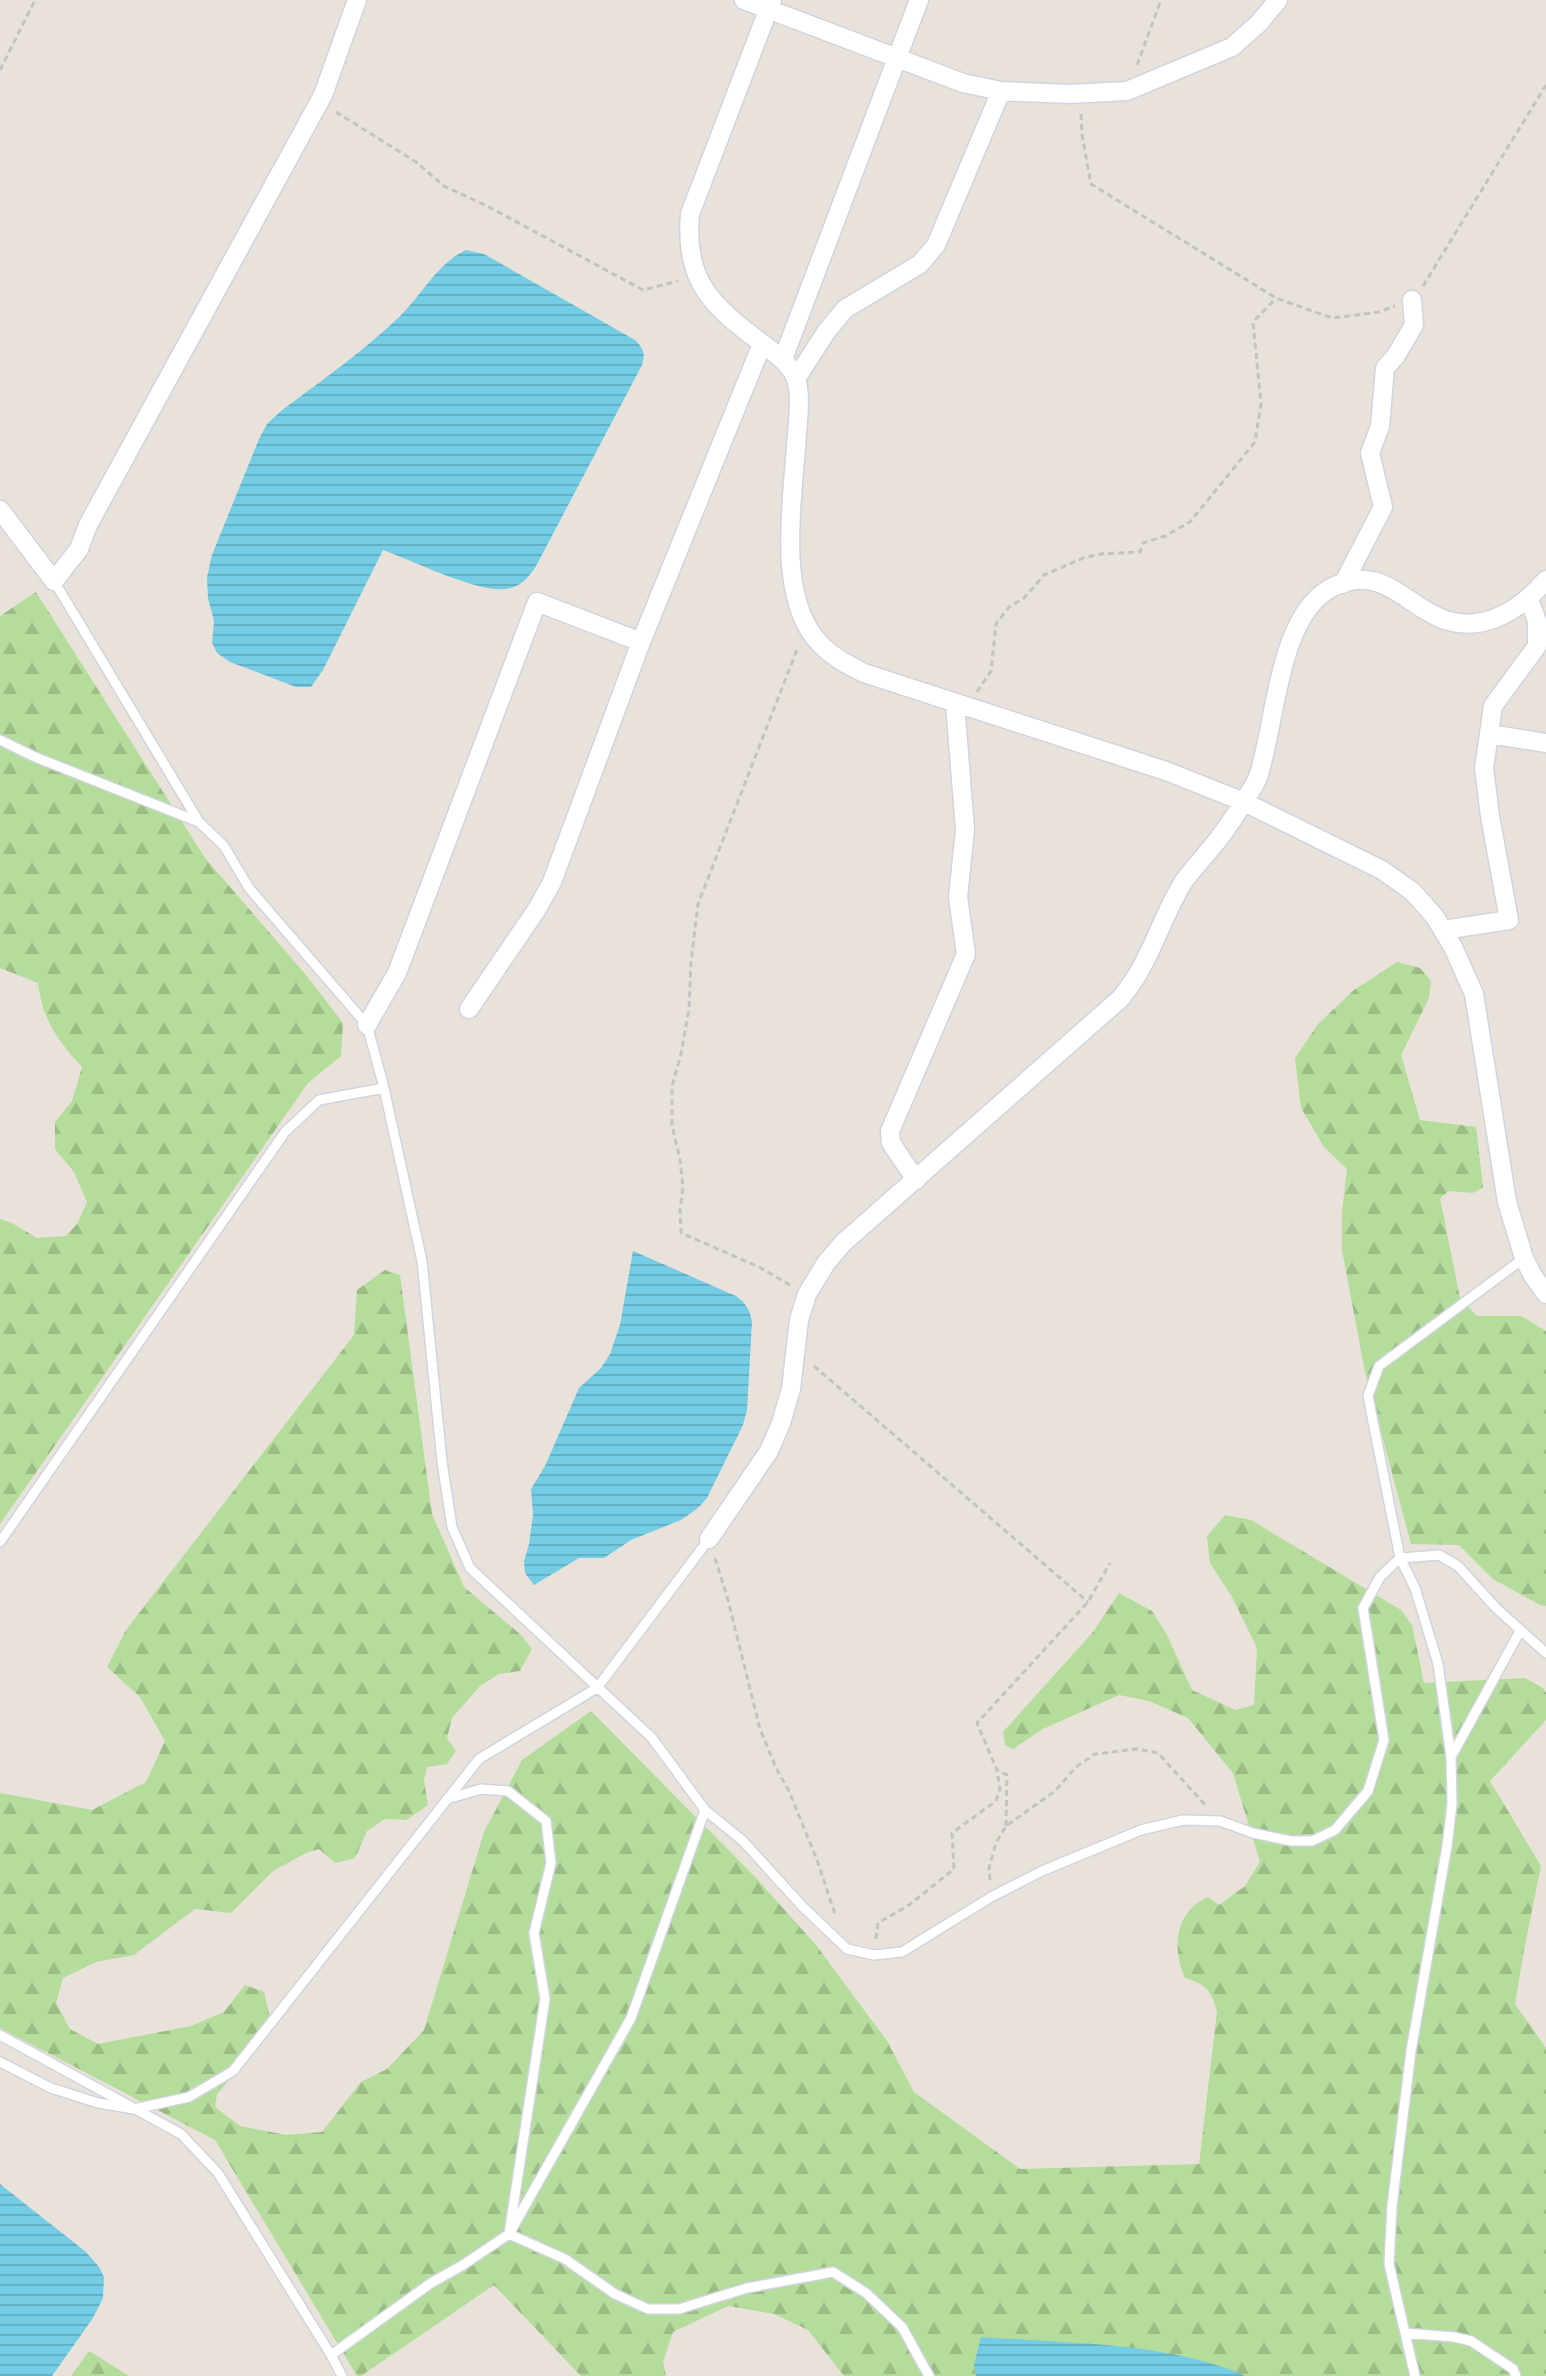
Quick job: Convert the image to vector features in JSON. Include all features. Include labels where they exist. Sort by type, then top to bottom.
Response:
[{"type":"street","points":[[0,510],[54,581],[79,549],[88,525],[319,102],[357,0]]},
{"type":"street","points":[[744,0],[771,4],[896,59],[963,83],[1001,91],[1080,93],[1127,91],[1232,47],[1259,23],[1278,0]]},
{"type":"street","points":[[783,359],[919,0]]},
{"type":"street","points":[[771,4],[690,214],[688,240],[691,261],[711,300],[724,316],[783,359],[796,379],[798,412],[790,557],[794,593],[806,626],[829,652],[864,673],[1166,771],[1244,802],[1382,870],[1413,892],[1443,930],[1465,969],[1474,994],[1507,1202],[1524,1258],[1546,1294]]},
{"type":"street","points":[[796,379],[845,309],[920,264],[936,245],[1001,91]]},
{"type":"street","points":[[1343,584],[1383,507],[1370,453],[1380,426],[1385,368],[1414,325],[1412,300]]},
{"type":"street","points":[[469,1009],[552,882],[641,642],[762,344]]},
{"type":"street","points":[[709,1539],[769,1451],[781,1423],[791,1389],[799,1320],[807,1294],[826,1263],[843,1243],[1121,998],[1141,968],[1165,914],[1186,879],[1228,828],[1257,779],[1290,643],[1301,617],[1314,601],[1343,584],[1372,581],[1391,587],[1443,619],[1462,623],[1483,622],[1505,616],[1529,599],[1546,580]]},
{"type":"street","points":[[1443,930],[1509,920],[1484,768],[1493,706],[1537,646],[1537,621],[1529,599]]},
{"type":"street","points":[[367,1025],[397,973],[537,602],[641,642]]},
{"type":"street","points":[[916,1180],[891,1143],[890,1131],[966,954],[958,897],[965,830],[961,705]]},
{"type":"street","points":[[1490,734],[1546,743]]},
{"type":"lane","points":[[54,581],[199,822],[224,846],[249,888],[367,1025],[422,1261],[442,1462],[452,1527],[470,1568],[652,1738],[705,1810],[743,1841],[802,1906],[847,1949],[874,1955],[902,1952],[991,1897],[1042,1871],[1141,1830],[1183,1820],[1220,1821],[1253,1833],[1291,1841],[1312,1841],[1335,1830],[1368,1791],[1384,1740],[1363,1608],[1380,1577],[1400,1558],[1439,1555],[1458,1566],[1520,1631],[1546,1653]]},
{"type":"lane","points":[[0,740],[199,822]]},
{"type":"lane","points":[[0,1542],[285,1132],[319,1100],[384,1088]]},
{"type":"lane","points":[[1415,2376],[1389,2264],[1392,2206],[1411,2051],[1447,1846],[1452,1804],[1451,1757],[1438,1664],[1415,1588],[1400,1558],[1368,1396],[1379,1366],[1524,1258]]},
{"type":"lane","points":[[0,2062],[51,2088],[98,2103],[134,2109],[189,2097],[233,2071],[479,1759],[597,1688],[709,1539]]},
{"type":"lane","points":[[1451,1757],[1520,1631]]},
{"type":"lane","points":[[447,1799],[481,1789],[508,1791],[546,1821],[551,1863],[534,1933],[545,1999],[509,2234]]},
{"type":"lane","points":[[331,2355],[431,2283],[509,2234],[631,2018],[705,1810]]},
{"type":"lane","points":[[0,2035],[181,2134],[218,2173],[342,2376]]},
{"type":"lane","points":[[509,2234],[565,2259],[615,2294],[648,2309],[679,2309],[747,2288],[833,2272],[866,2293],[902,2327],[929,2376]]},
{"type":"lane","points":[[1405,2333],[1471,2341],[1513,2369],[1516,2376]]},
{"type":"path","points":[[0,70],[35,0]]},
{"type":"path","points":[[1127,91],[1161,0]]},
{"type":"path","points":[[1080,93],[1082,135],[1091,184],[1276,298],[1332,318],[1379,312],[1416,298],[1546,85]]},
{"type":"path","points":[[319,102],[416,162],[444,186],[513,219],[643,290],[698,277]]},
{"type":"path","points":[[961,705],[991,671],[996,624],[1009,607],[1024,598],[1044,575],[1083,558],[1140,552],[1143,543],[1165,536],[1190,522],[1255,442],[1261,403],[1253,322],[1276,298]]},
{"type":"path","points":[[806,626],[698,904],[689,1009],[672,1086],[672,1125],[683,1188],[681,1233],[759,1267],[807,1294]]},
{"type":"path","points":[[796,1350],[1088,1602]]},
{"type":"path","points":[[709,1539],[728,1600],[760,1729],[817,1860],[837,1920]]},
{"type":"path","points":[[874,1955],[878,1923],[909,1905],[954,1869],[952,1833],[996,1801],[1000,1789],[997,1770],[977,1723],[1088,1602],[1110,1563]]},
{"type":"path","points":[[991,1897],[989,1868],[996,1843],[1006,1826],[1055,1791],[1076,1767],[1095,1754],[1137,1749],[1158,1753],[1220,1821]]},
{"type":"path","points":[[997,1770],[1007,1775],[1006,1826]]},
{"type":"green space","points":[[36,592],[205,858],[306,975],[343,1023],[341,1056],[308,1083],[0,1524],[0,1219],[37,1238],[66,1236],[77,1224],[87,1202],[74,1172],[55,1149],[55,1122],[72,1101],[82,1067],[52,1029],[43,1008],[38,983],[0,968],[0,616]]},
{"type":"green space","points":[[1397,962],[1420,968],[1431,981],[1429,998],[1401,1055],[1420,1120],[1476,1127],[1483,1187],[1473,1193],[1449,1191],[1440,1198],[1460,1298],[1477,1316],[1521,1316],[1546,1331],[1546,1606],[1493,1579],[1459,1545],[1411,1544],[1365,1372],[1342,1250],[1347,1169],[1324,1147],[1301,1108],[1295,1058],[1318,1024],[1354,990]]},
{"type":"green space","points":[[385,1270],[400,1275],[432,1514],[464,1587],[521,1635],[532,1649],[520,1671],[499,1674],[480,1686],[452,1718],[447,1738],[456,1751],[447,1764],[427,1767],[424,1780],[428,1805],[406,1820],[385,1819],[367,1831],[355,1858],[335,1863],[319,1849],[306,1853],[273,1871],[231,1913],[195,1909],[134,1955],[96,1962],[63,1978],[56,2003],[70,2029],[98,2044],[191,2026],[224,2012],[245,1985],[264,1992],[273,2030],[217,2094],[215,2107],[240,2126],[286,2135],[322,2132],[361,2082],[387,2069],[424,2030],[484,1832],[522,1760],[591,1711],[755,1877],[816,1945],[887,2041],[914,2092],[1020,2169],[1199,2164],[1217,2012],[1207,1989],[1185,1978],[1178,1955],[1179,1931],[1183,1920],[1197,1903],[1208,1897],[1219,1905],[1245,1886],[1260,1862],[1233,1773],[1188,1718],[1149,1701],[1119,1695],[1043,1729],[1013,1749],[1005,1745],[1003,1732],[1093,1632],[1119,1593],[1152,1611],[1167,1635],[1192,1690],[1235,1710],[1254,1705],[1257,1648],[1232,1597],[1210,1563],[1207,1536],[1225,1515],[1251,1520],[1401,1610],[1412,1625],[1424,1683],[1525,1678],[1546,1693],[1546,1720],[1490,1781],[1541,1866],[1515,2004],[1546,2048],[1546,2376],[844,2376],[808,2330],[774,2314],[728,2306],[673,2332],[663,2362],[666,2376],[581,2376],[494,2285],[357,2376],[215,2140],[0,2028],[0,1793],[92,1810],[146,1782],[165,1741],[140,1697],[107,1667],[126,1630],[354,1335],[357,1290]]},
{"type":"green space","points":[[89,2351],[129,2376],[71,2376]]},
{"type":"water","points":[[466,250],[484,254],[635,340],[644,354],[642,365],[535,568],[519,585],[493,589],[462,581],[383,550],[323,670],[311,687],[296,687],[230,662],[217,653],[212,643],[214,621],[207,577],[212,555],[267,424],[383,331],[446,264]]},
{"type":"water","points":[[633,1251],[736,1296],[747,1307],[752,1322],[747,1410],[743,1425],[707,1498],[698,1508],[681,1520],[631,1540],[604,1558],[579,1558],[534,1585],[525,1573],[524,1561],[533,1515],[531,1489],[545,1466],[579,1388],[601,1368],[610,1354],[620,1325]]},
{"type":"water","points":[[0,2184],[86,2252],[104,2277],[103,2298],[93,2318],[52,2376],[0,2376]]},
{"type":"water","points":[[981,2337],[1151,2350],[1184,2356],[1245,2376],[976,2376],[974,2365]]}]
